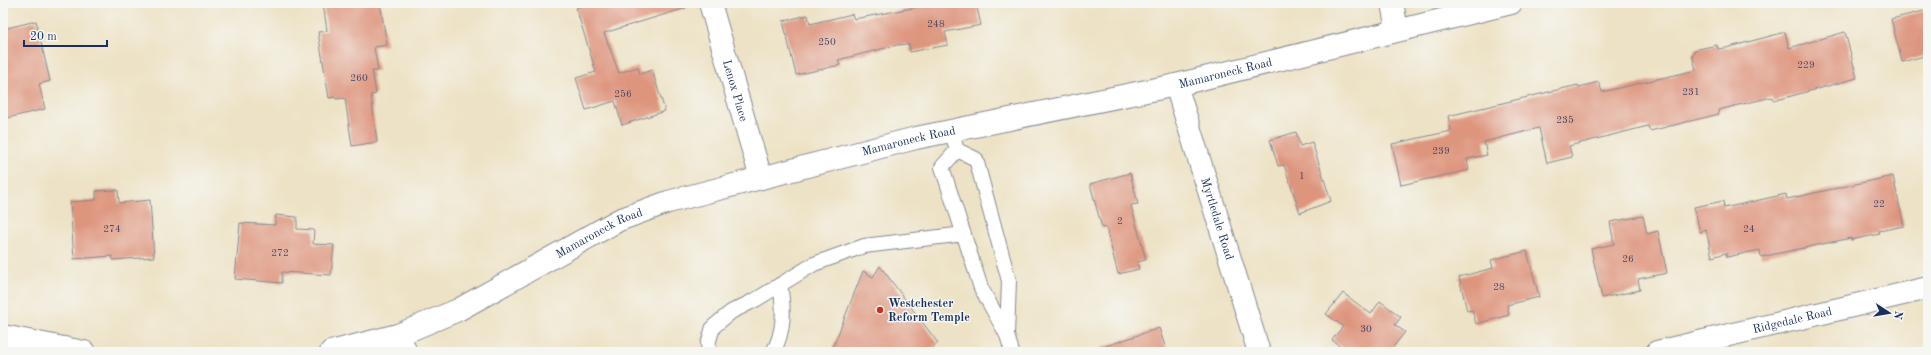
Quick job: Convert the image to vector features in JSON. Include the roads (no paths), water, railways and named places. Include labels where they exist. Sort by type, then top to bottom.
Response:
[{"type":"street","name":"Lenox Place","points":[[710,3],[761,178]]},
{"type":"street","points":[[1392,3],[1397,30]]},
{"type":"street","name":"Mamaroneck Road","points":[[331,352],[402,344],[458,310],[619,220],[668,202],[916,138],[954,141],[1397,30],[1511,3]]},
{"type":"street","name":"Myrtledale Road","points":[[1176,85],[1259,352]]},
{"type":"street","name":"Ridgedale Road","points":[[1657,352],[1928,288]]},
{"type":"street","points":[[3,336],[84,352]]},
{"type":"lane","points":[[1007,335],[1009,281],[978,166],[976,159],[954,141],[942,167],[981,288],[1007,335],[1012,352]]},
{"type":"lane","points":[[709,352],[708,344],[713,327],[731,312],[814,264],[864,246],[964,234]]},
{"type":"lane","points":[[773,352],[782,331],[783,302],[780,285]]},
{"type":"place","name":"Westchester Reform Temple","points":[[880,310]]}]
